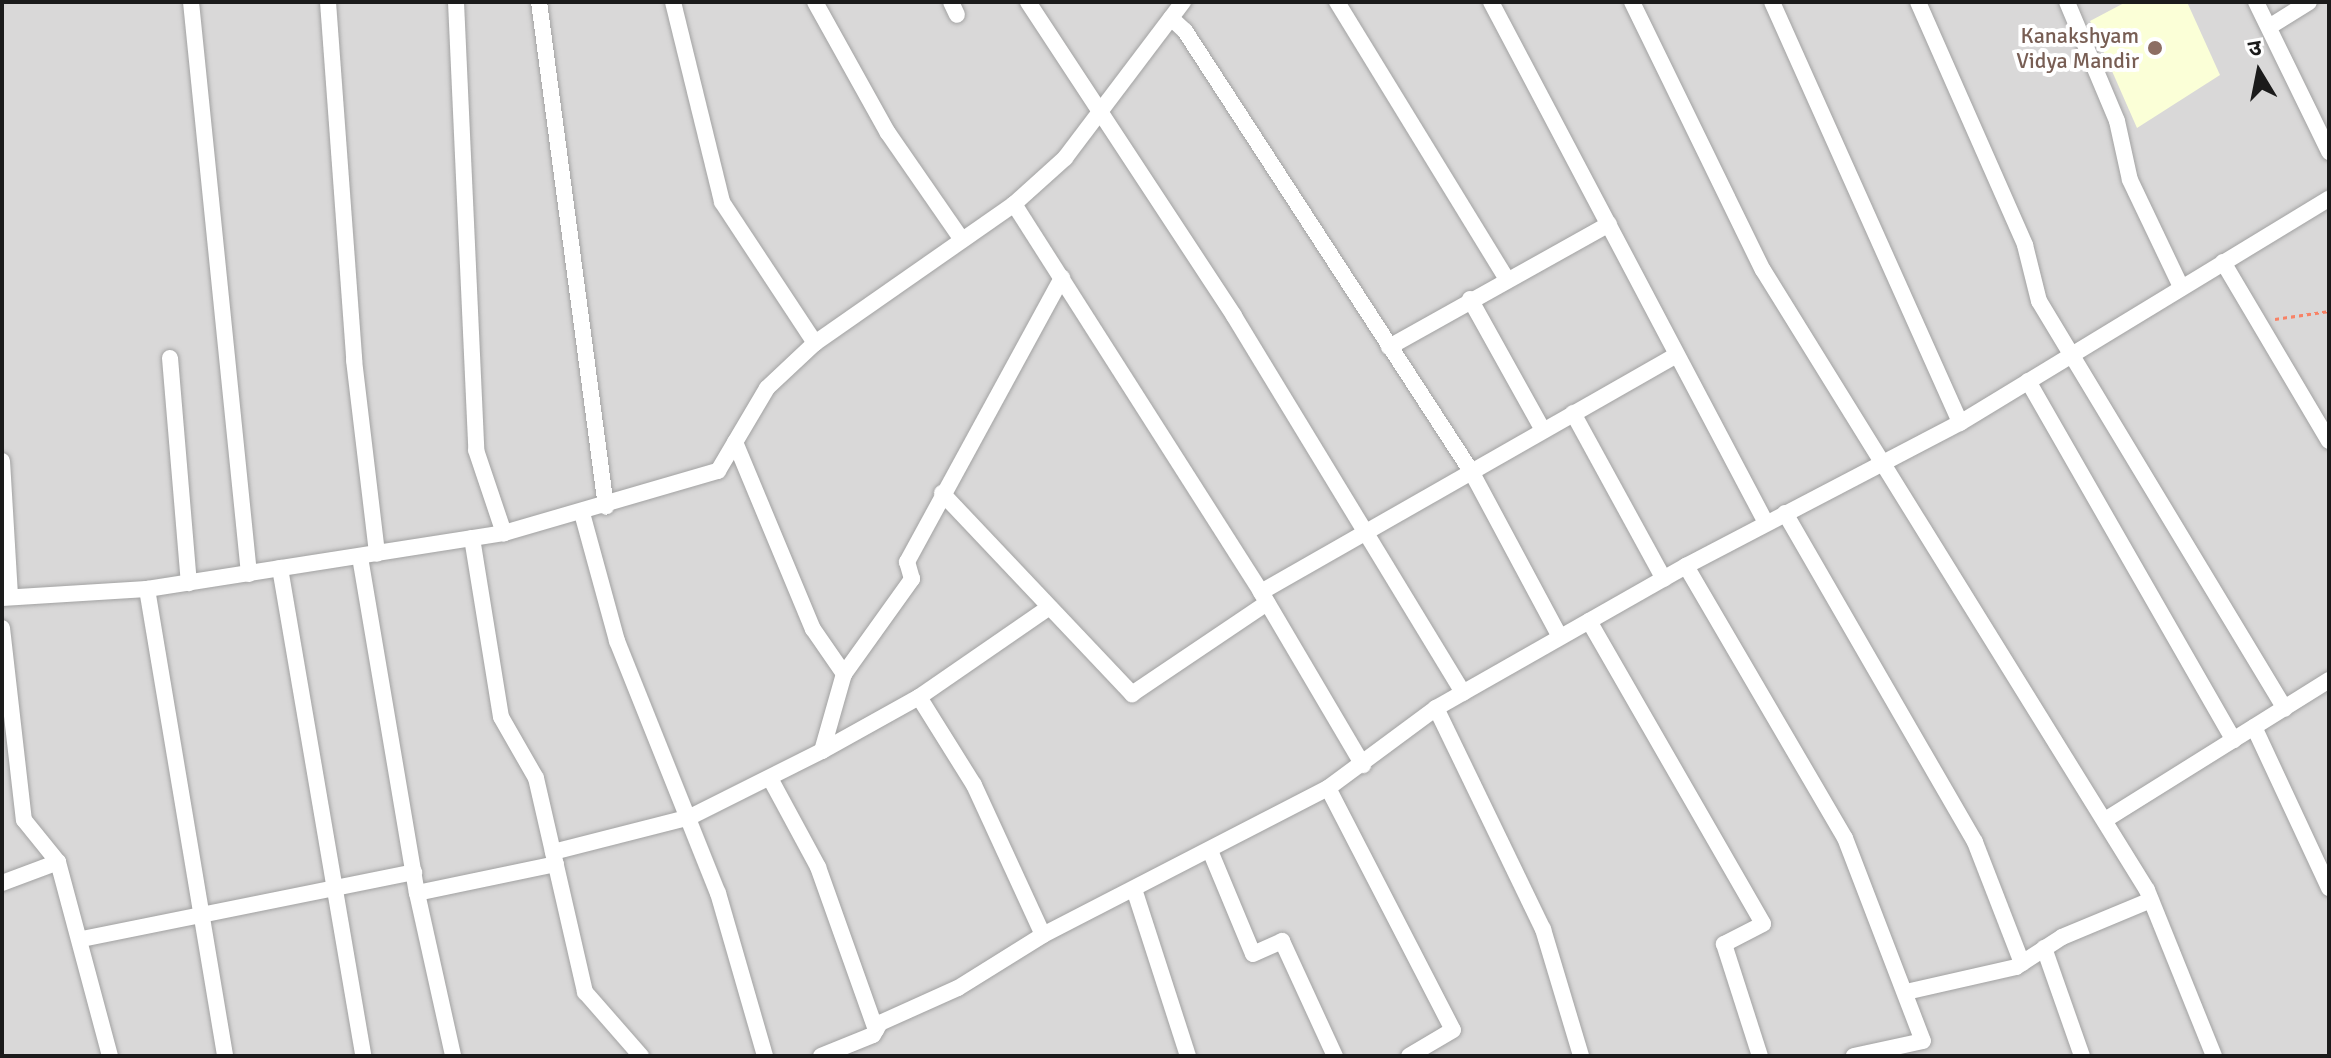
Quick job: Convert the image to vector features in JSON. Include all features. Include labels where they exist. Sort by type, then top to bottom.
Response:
[{"type":"street","points":[[191,2],[249,574]]},
{"type":"street","points":[[328,2],[369,556],[417,893],[453,1056]]},
{"type":"street","points":[[456,2],[476,450],[504,533]]},
{"type":"street","points":[[539,2],[606,507]]},
{"type":"street","points":[[673,2],[722,202],[815,343]]},
{"type":"street","points":[[815,2],[888,133],[962,240]]},
{"type":"street","points":[[1028,2],[1104,114],[1369,530],[1463,693]]},
{"type":"street","points":[[2,461],[6,597],[147,589],[504,533],[606,507],[718,471],[767,388],[815,343],[1014,204],[1104,114],[1182,2]]},
{"type":"street","points":[[1337,2],[1506,278]]},
{"type":"street","points":[[1491,2],[1609,224],[1674,356],[1766,523]]},
{"type":"street","points":[[1632,2],[1763,270],[2105,820],[2151,900],[2214,1056]]},
{"type":"street","points":[[1772,2],[1960,423]]},
{"type":"street","points":[[1918,2],[2025,245],[2039,301],[2285,708]]},
{"type":"street","points":[[2067,2],[2117,121],[2130,180],[2181,287]]},
{"type":"street","points":[[2256,2],[2329,152]]},
{"type":"street","points":[[2269,27],[2309,2]]},
{"type":"street","points":[[1171,18],[1185,31],[1471,471],[1560,637]]},
{"type":"street","points":[[821,1056],[876,1030],[1043,935],[1211,853],[1328,788],[1436,708],[1686,566],[1882,461],[1960,423],[2329,199]]},
{"type":"street","points":[[1014,204],[1264,598],[1363,765]]},
{"type":"street","points":[[1389,347],[1506,278],[1609,224]]},
{"type":"street","points":[[2223,262],[2329,441]]},
{"type":"street","points":[[822,751],[844,674],[912,579],[907,562],[1062,278]]},
{"type":"street","points":[[1470,299],[1543,430]]},
{"type":"street","points":[[942,493],[1132,694],[1264,598],[1369,530],[1674,356]]},
{"type":"street","points":[[170,358],[189,583]]},
{"type":"street","points":[[2028,381],[2234,740]]},
{"type":"street","points":[[1573,413],[1664,579]]},
{"type":"street","points":[[735,442],[813,629],[844,674]]},
{"type":"street","points":[[582,513],[617,641],[690,817],[765,1056]]},
{"type":"street","points":[[1785,513],[1975,842],[2022,963]]},
{"type":"street","points":[[472,538],[501,717],[536,778],[585,992],[641,1056]]},
{"type":"street","points":[[1686,566],[1845,838],[1923,1041],[1854,1056]]},
{"type":"street","points":[[280,568],[363,1056]]},
{"type":"street","points":[[147,589],[198,920],[225,1056]]},
{"type":"street","points":[[417,893],[554,858],[690,817],[771,780],[919,697],[1048,608]]},
{"type":"street","points":[[1589,621],[1763,924],[1724,944],[1760,1056]]},
{"type":"street","points":[[2,628],[24,820],[58,862],[82,939],[110,1056]]},
{"type":"street","points":[[2105,820],[2328,684]]},
{"type":"street","points":[[919,697],[974,785],[1043,935]]},
{"type":"street","points":[[1436,708],[1543,929],[1581,1056]]},
{"type":"street","points":[[2254,727],[2329,888]]},
{"type":"street","points":[[771,780],[818,867],[876,1030]]},
{"type":"street","points":[[1328,788],[1453,1030],[1409,1056]]},
{"type":"street","points":[[1211,853],[1253,954],[1282,941],[1335,1056]]},
{"type":"street","points":[[2,883],[58,862]]},
{"type":"street","points":[[82,939],[198,920],[414,872]]},
{"type":"street","points":[[1135,892],[1188,1056]]},
{"type":"street","points":[[1906,992],[2022,963],[2044,948],[2151,900]]},
{"type":"street","points":[[2044,948],[2082,1056]]},
{"type":"path","points":[[2260,324],[2329,311]]},
{"type":"shaded area","points":[[2,2],[2329,2],[2329,1056],[2,1056]]},
{"type":"shaded area","name":"Kanakshyam Vidya Mandir","points":[[2126,2],[2187,2],[2220,75],[2137,128],[2090,21]]},
{"type":"place","name":"Kanakshyam Vidya Mandir","points":[[2155,48]]}]
